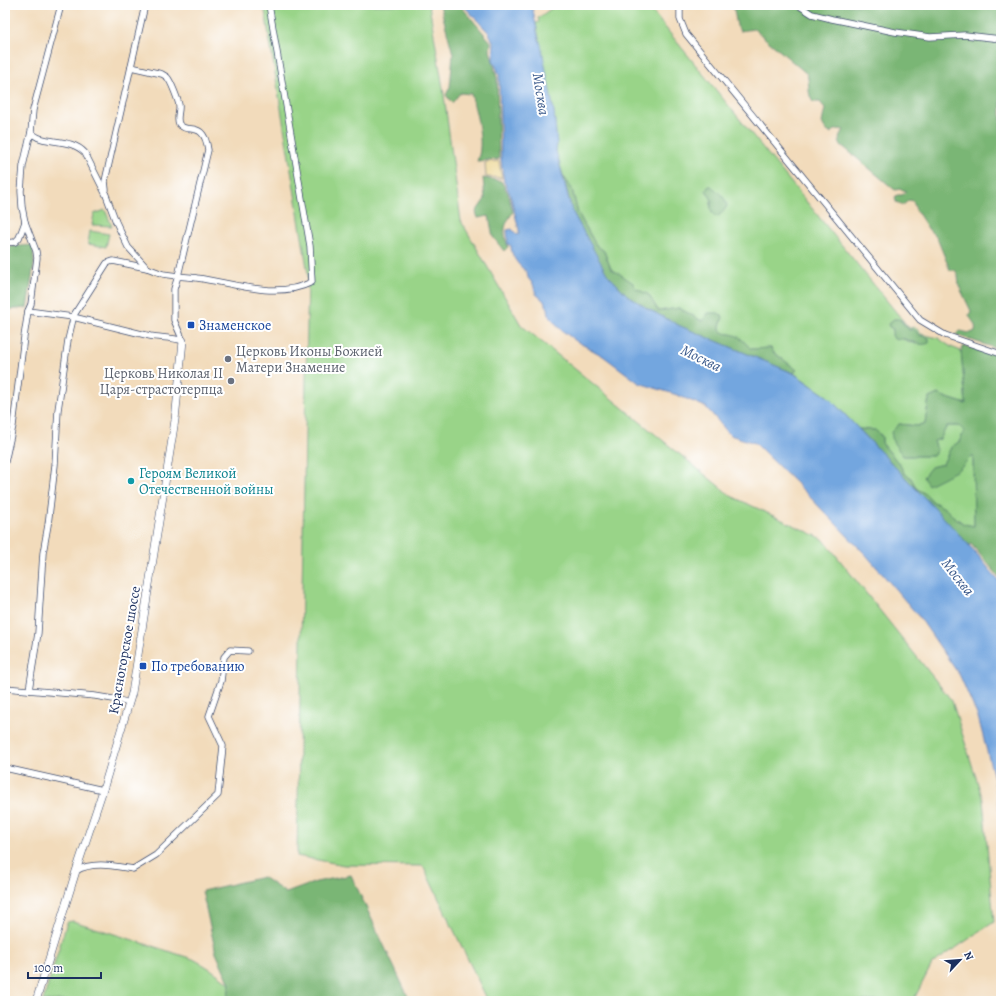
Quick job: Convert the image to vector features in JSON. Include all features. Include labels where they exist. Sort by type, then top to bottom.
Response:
[{"type":"street","points":[[5,462],[13,426],[28,311],[37,258],[36,251],[25,222],[22,207],[22,166],[31,132],[33,110],[61,5]]},
{"type":"street","points":[[106,195],[105,181],[145,5]]},
{"type":"street","points":[[29,690],[38,633],[43,553],[48,526],[58,410],[68,340],[73,317],[107,263],[113,261],[147,268],[163,274],[195,277],[269,290],[302,287],[312,282],[310,246],[269,5]]},
{"type":"street","points":[[680,5],[680,19],[686,34],[920,320],[945,335],[1001,354]]},
{"type":"street","points":[[798,5],[812,14],[895,32],[930,37],[965,35],[1001,39]]},
{"type":"street","points":[[131,67],[167,76],[178,102],[178,118],[180,125],[198,130],[202,133],[207,142],[208,150],[174,289],[174,320],[183,340]]},
{"type":"street","points":[[31,132],[36,137],[70,143],[85,153],[106,195],[121,235],[128,247],[147,268]]},
{"type":"street","points":[[5,243],[15,242],[19,238],[25,222]]},
{"type":"street","points":[[28,311],[73,317],[161,339],[176,338],[183,340]]},
{"type":"street","points":[[183,330],[183,340]]},
{"type":"street","name":"Красногорское шоссе","points":[[36,1001],[132,693],[175,420],[183,340]]},
{"type":"street","points":[[76,871],[90,865],[133,869],[156,854],[218,796],[223,746],[209,716],[221,681],[224,657],[230,650],[248,651]]},
{"type":"street","points":[[5,688],[95,696],[129,703]]},
{"type":"street","points":[[5,768],[103,790]]},
{"type":"green space","points":[[264,5],[429,5],[443,88],[461,221],[521,325],[731,496],[823,539],[952,701],[983,800],[994,922],[932,964],[913,1001],[488,1001],[423,866],[344,865],[297,856],[308,274]]},
{"type":"green space","points":[[440,5],[460,5],[491,42],[490,50],[497,78],[499,159],[477,161],[480,137],[471,94],[460,93],[452,103],[446,95],[450,87],[453,54]]},
{"type":"green space","points":[[556,5],[647,5],[909,328],[915,327],[921,334],[938,338],[951,347],[961,351],[966,404],[938,394],[929,398],[925,423],[917,426],[899,424],[903,456],[933,456],[937,450],[934,441],[940,439],[947,426],[959,426],[965,431],[959,442],[951,448],[943,464],[931,467],[958,470],[973,454],[974,526],[964,524],[916,488],[911,478],[904,473],[900,465],[882,443],[882,436],[875,430],[859,429],[828,397],[794,373],[797,370],[773,352],[771,348],[751,349],[739,338],[723,333],[720,328],[723,317],[702,321],[679,308],[659,311],[648,295],[635,288],[620,274],[611,269],[604,251],[596,245],[578,213],[572,189],[563,175],[556,151],[557,144],[554,112],[536,23],[539,22],[538,18]],"holes":[[[709,186],[717,217],[710,205],[712,200],[706,190]],[[894,319],[901,320],[909,330],[914,329],[919,335],[929,338],[916,344],[892,335],[893,329],[888,324]]]},
{"type":"green space","points":[[733,5],[1001,5],[1001,350],[956,335],[959,331],[969,333],[975,331],[975,324],[969,315],[971,311],[959,286],[958,275],[955,270],[950,270],[937,238],[929,230],[916,210],[913,201],[909,200],[903,205],[896,202],[895,197],[897,195],[902,195],[906,191],[901,189],[895,190],[840,144],[840,136],[844,130],[840,129],[830,133],[826,130],[822,123],[825,108],[820,102],[813,102],[811,99],[807,74],[754,29],[740,31],[737,26]]},
{"type":"green space","points":[[563,175],[572,189],[578,213],[596,245],[604,251],[611,269],[633,283],[635,288],[649,295],[658,311],[679,308],[702,321],[708,313],[719,313],[723,317],[720,328],[723,333],[739,337],[751,349],[771,348],[773,352],[797,370],[793,373],[680,326],[648,309],[627,295],[607,274],[572,211]]},
{"type":"green space","points":[[483,178],[501,181],[508,193],[513,212],[505,229],[505,237],[508,247],[504,251],[493,237],[489,216],[478,218],[476,212],[485,199]]},
{"type":"green space","points":[[709,186],[721,194],[727,206],[717,217],[712,212],[712,200],[706,190]]},
{"type":"green space","points":[[105,210],[112,226],[92,225],[94,214]]},
{"type":"green space","points":[[90,231],[109,234],[106,247],[88,244]]},
{"type":"green space","points":[[33,245],[34,264],[27,308],[5,310],[5,247]]},
{"type":"green space","points":[[894,319],[899,319],[909,330],[914,329],[919,335],[929,338],[929,343],[919,344],[904,339],[894,339],[892,335],[893,329],[889,327],[888,324]]},
{"type":"green space","points":[[964,346],[1001,355],[1001,579],[971,544],[969,545],[859,429],[875,430],[882,437],[882,443],[900,465],[904,473],[911,478],[916,488],[964,524],[974,526],[973,455],[958,470],[928,485],[923,477],[931,467],[943,464],[951,447],[959,442],[964,431],[959,426],[947,426],[940,439],[934,441],[937,450],[933,456],[903,456],[893,442],[891,432],[899,424],[917,426],[925,423],[929,398],[938,394],[966,404],[961,351]]},
{"type":"green space","points":[[351,875],[410,1001],[227,1001],[230,984],[216,953],[202,891],[263,877],[286,893],[316,882]]},
{"type":"green space","points":[[73,921],[193,959],[203,964],[230,984],[227,1001],[43,1001],[67,922]]},
{"type":"sand","points":[[499,161],[502,178],[486,177],[485,162]]},
{"type":"water","name":"Москва","points":[[463,5],[532,5],[554,112],[557,144],[556,151],[572,211],[607,274],[627,295],[648,309],[680,326],[793,373],[828,397],[943,517],[977,554],[999,581],[1001,585],[1001,821],[994,778],[978,717],[960,676],[920,618],[867,556],[755,443],[730,435],[706,407],[677,395],[639,383],[603,356],[576,341],[560,329],[549,315],[548,308],[543,300],[536,294],[533,284],[528,278],[527,272],[516,261],[512,254],[511,246],[508,244],[507,230],[512,229],[517,235],[519,234],[519,230],[510,194],[504,182],[501,160],[499,74],[493,60],[494,44],[489,33]]},
{"type":"place","name":"Знаменское","points":[[191,325]]},
{"type":"place","name":"Церковь Иконы Божией Матери Знамение","points":[[228,359]]},
{"type":"place","name":"Церковь Николая II Царя-страстотерпца","points":[[231,381]]},
{"type":"place","name":"Героям Великой Отечественной войны","points":[[131,481]]},
{"type":"place","name":"По требованию","points":[[143,666]]}]
